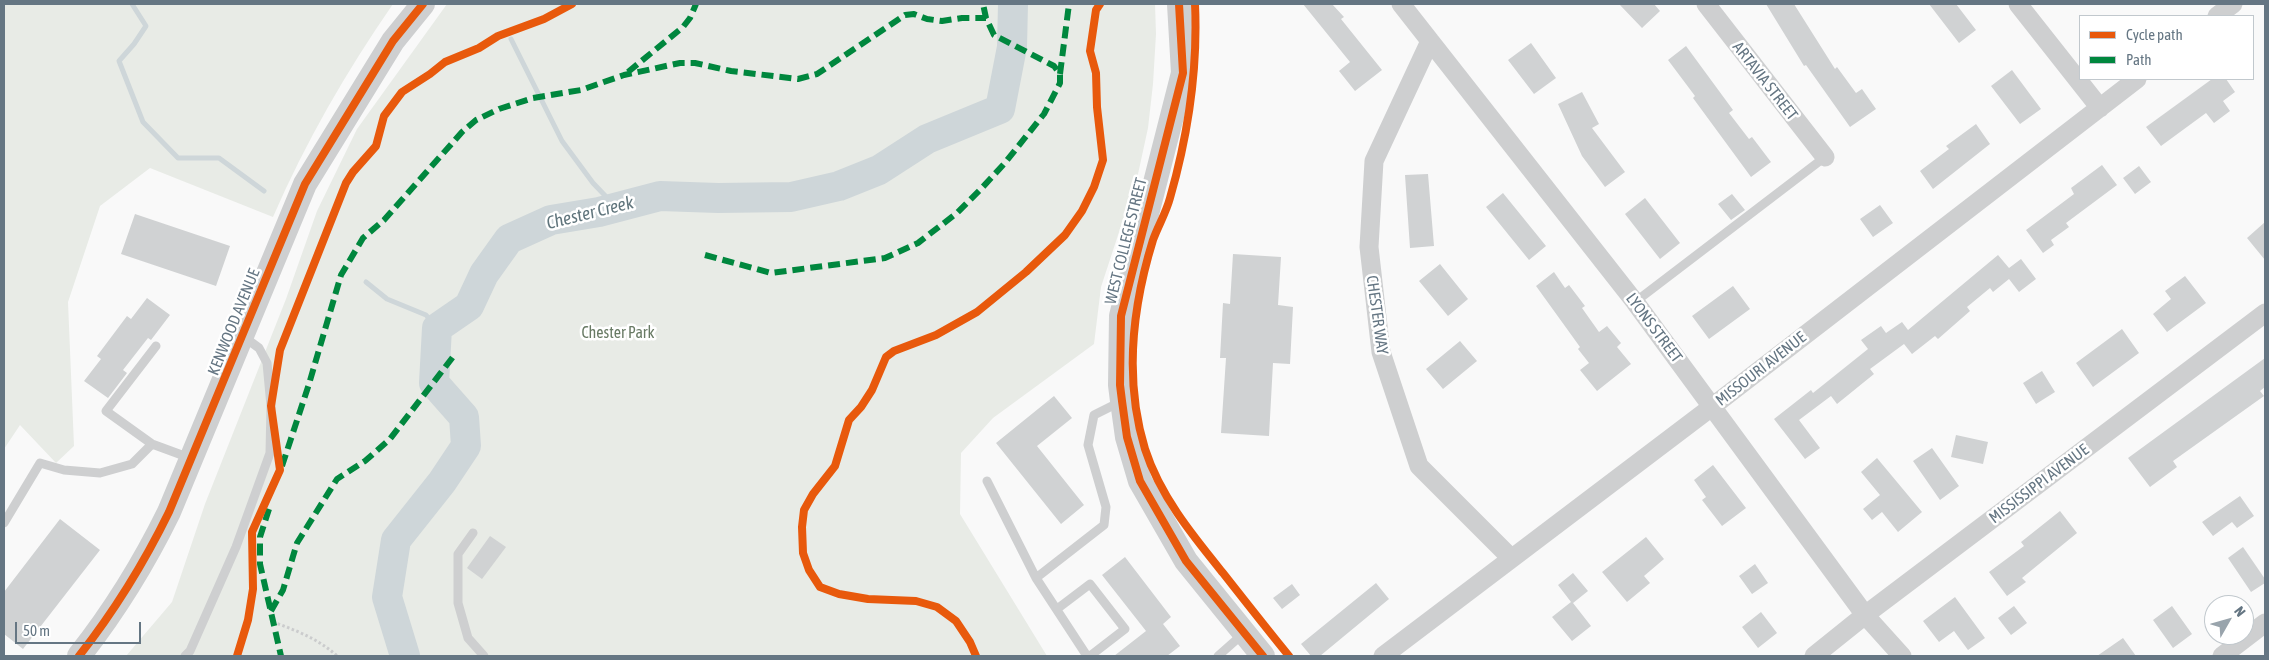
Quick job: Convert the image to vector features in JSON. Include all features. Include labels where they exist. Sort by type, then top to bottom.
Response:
[{"type":"street","name":"KENWOOD AVENUE","points":[[80,656],[107,621],[143,565],[192,459],[305,184],[393,41],[422,4]]},
{"type":"street","name":"WEST COLLEGE STREET","points":[[1179,4],[1183,73],[1121,316],[1120,385],[1122,401],[1127,437],[1140,481],[1186,561],[1263,656]]},
{"type":"street","name":"LYONS STREET","points":[[1401,4],[1636,302],[1865,615],[1902,656]]},
{"type":"street","name":"ARTAVIA STREET","points":[[1706,4],[1825,157]]},
{"type":"street","points":[[2018,4],[2100,108]]},
{"type":"street","points":[[2218,15],[2232,4]]},
{"type":"street","name":"CHESTER WAY","points":[[1430,41],[1374,161],[1369,247],[1380,352],[1419,466],[1511,558]]},
{"type":"street","name":"MISSOURI AVENUE","points":[[1383,656],[1713,406],[2136,80]]},
{"type":"street","name":"MISSISSIPPI AVENUE","points":[[1814,656],[1865,615],[2265,313]]},
{"type":"street","points":[[2222,656],[2265,624]]},
{"type":"lane","points":[[1636,302],[1825,157]]},
{"type":"lane","points":[[184,656],[190,651],[236,548],[270,452],[271,406],[267,363],[258,348],[243,336]]},
{"type":"lane","points":[[156,346],[106,411],[152,444],[192,459]]},
{"type":"lane","points":[[1036,578],[1104,525],[1106,507],[1088,445],[1094,415],[1122,401]]},
{"type":"lane","points":[[4,523],[40,463],[64,470],[100,473],[132,464],[152,444]]},
{"type":"lane","points":[[987,481],[1036,578],[1057,609],[1089,656],[1125,629],[1090,584],[1057,609]]},
{"type":"lane","points":[[474,533],[458,554],[458,603],[468,638],[484,656]]},
{"type":"lane","points":[[1218,656],[1244,633]]},
{"type":"path","points":[[273,622],[298,631],[337,656]]},
{"type":"green space","points":[[4,4],[393,4],[359,55],[313,134],[273,217],[150,168],[100,206],[68,302],[74,446],[56,463],[20,425],[4,449]]},
{"type":"green space","name":"Chester Park","points":[[447,4],[1155,4],[1156,34],[1148,128],[1138,174],[1101,287],[1094,344],[993,418],[961,453],[960,514],[1047,656],[126,656],[172,602],[205,504],[286,299],[317,211],[357,129]]},
{"type":"building","points":[[1303,4],[1332,4],[1344,17],[1341,19],[1382,70],[1355,91],[1339,71],[1350,62]]},
{"type":"building","points":[[1619,4],[1654,4],[1660,11],[1642,28]]},
{"type":"building","points":[[1766,4],[1794,4],[1835,69],[1837,67],[1856,93],[1862,89],[1876,109],[1850,127],[1806,65],[1804,66]]},
{"type":"building","points":[[1929,4],[1956,4],[1976,30],[1959,43]]},
{"type":"building","points":[[1531,43],[1556,78],[1534,94],[1508,60]]},
{"type":"building","points":[[1686,46],[1733,110],[1729,113],[1749,139],[1752,137],[1771,162],[1751,177],[1693,98],[1695,96],[1668,60]]},
{"type":"building","points":[[2012,70],[2041,109],[2020,124],[1991,86]]},
{"type":"building","points":[[2211,80],[2227,80],[2235,92],[2223,101],[2230,111],[2214,123],[2206,113],[2161,146],[2146,127]]},
{"type":"building","points":[[1582,92],[1599,124],[1592,128],[1625,172],[1605,187],[1582,156],[1558,104]]},
{"type":"building","points":[[1976,124],[1990,144],[1933,189],[1920,171],[1949,149],[1946,146]]},
{"type":"building","points":[[2102,165],[2117,185],[2066,223],[2069,227],[2051,240],[2054,245],[2043,253],[2026,230],[2074,194],[2071,188]]},
{"type":"building","points":[[2139,166],[2151,182],[2135,194],[2123,178]]},
{"type":"building","points":[[1428,174],[1434,246],[1410,248],[1405,175]]},
{"type":"building","points":[[1503,193],[1546,246],[1529,260],[1486,207]]},
{"type":"building","points":[[1732,194],[1745,210],[1731,220],[1718,204]]},
{"type":"building","points":[[1645,198],[1680,243],[1660,259],[1625,214]]},
{"type":"building","points":[[1880,205],[1893,223],[1873,237],[1860,219]]},
{"type":"building","points":[[135,214],[230,246],[216,286],[121,254]]},
{"type":"building","points":[[2265,222],[2265,260],[2247,238]]},
{"type":"building","points":[[1233,254],[1281,257],[1278,305],[1293,307],[1290,364],[1273,363],[1269,436],[1221,433],[1226,358],[1220,358],[1223,303],[1230,304]]},
{"type":"building","points":[[1998,255],[2009,268],[2021,259],[2036,279],[2019,292],[2009,279],[1993,292],[1990,288],[1967,307],[1970,311],[1938,339],[1935,336],[1912,354],[1904,344],[1870,369],[1874,374],[1837,404],[1831,396],[1799,420],[1820,448],[1805,459],[1774,419],[1811,390],[1813,393],[1868,349],[1861,340],[1881,326],[1886,333],[1902,322],[1908,330]]},
{"type":"building","points":[[1440,264],[1468,299],[1448,316],[1419,281]]},
{"type":"building","points":[[1554,272],[1565,288],[1569,285],[1585,306],[1582,308],[1599,332],[1607,326],[1621,343],[1617,347],[1631,364],[1597,391],[1580,370],[1589,363],[1578,349],[1580,347],[1536,286]]},
{"type":"building","points":[[2185,276],[2206,303],[2167,332],[2153,314],[2171,299],[2165,291]]},
{"type":"building","points":[[1733,286],[1750,309],[1709,339],[1692,316]]},
{"type":"building","points":[[147,298],[170,315],[151,340],[148,338],[123,370],[127,373],[108,398],[84,381],[101,359],[97,356],[127,316],[131,319]]},
{"type":"building","points":[[2122,329],[2139,353],[2093,387],[2076,363]]},
{"type":"building","points":[[1460,341],[1477,361],[1443,389],[1426,369]]},
{"type":"building","points":[[2265,358],[2265,387],[2260,391],[2264,396],[2173,461],[2177,467],[2150,487],[2128,458]]},
{"type":"building","points":[[2042,371],[2055,392],[2036,404],[2023,383]]},
{"type":"building","points":[[1054,396],[1072,418],[1037,446],[1084,505],[1061,524],[996,443]]},
{"type":"building","points":[[1956,435],[1988,442],[1983,464],[1951,457]]},
{"type":"building","points":[[1932,448],[1959,486],[1940,500],[1913,461]]},
{"type":"building","points":[[1877,458],[1922,512],[1898,532],[1882,512],[1872,520],[1863,509],[1880,495],[1861,472]]},
{"type":"building","points":[[1713,465],[1746,508],[1722,526],[1702,500],[1706,497],[1694,480]]},
{"type":"building","points":[[2240,496],[2254,516],[2237,528],[2232,522],[2213,536],[2202,522]]},
{"type":"building","points":[[2060,511],[2077,533],[2022,578],[2026,582],[2007,596],[1989,572],[2024,546],[2021,542]]},
{"type":"building","points":[[60,519],[100,550],[23,649],[4,634],[4,592]]},
{"type":"building","points":[[490,536],[506,547],[482,579],[467,568]]},
{"type":"building","points":[[1646,537],[1664,559],[1644,576],[1650,583],[1627,602],[1602,572]]},
{"type":"building","points":[[2243,547],[2265,579],[2265,583],[2251,592],[2228,558]]},
{"type":"building","points":[[1125,557],[1171,617],[1163,624],[1180,646],[1167,656],[1114,656],[1146,631],[1102,575]]},
{"type":"building","points":[[1755,564],[1768,583],[1752,594],[1739,576]]},
{"type":"building","points":[[1573,573],[1588,591],[1573,603],[1591,626],[1572,641],[1552,617],[1571,602],[1558,585]]},
{"type":"building","points":[[1376,583],[1389,599],[1320,656],[1311,656],[1301,644]]},
{"type":"building","points":[[1292,584],[1300,595],[1282,609],[1273,598]]},
{"type":"building","points":[[1955,597],[1985,638],[1968,650],[1954,631],[1939,642],[1923,621]]},
{"type":"building","points":[[2014,606],[2027,623],[2011,635],[1998,618]]},
{"type":"building","points":[[2172,606],[2192,634],[2173,648],[2153,620]]},
{"type":"building","points":[[1761,612],[1777,633],[1758,648],[1742,627]]},
{"type":"building","points":[[2123,638],[2136,656],[2097,656]]},
{"type":"waterway","points":[[132,4],[146,26],[119,61],[143,122],[178,158],[219,158],[264,191]]},
{"type":"waterway","name":"Chester Creek","points":[[405,656],[387,597],[396,540],[442,482],[466,446],[464,417],[434,383],[437,328],[469,306],[484,274],[509,239],[551,220],[599,212],[660,196],[718,198],[791,197],[839,186],[879,170],[927,139],[1000,109],[1012,47],[1013,4]]},
{"type":"waterway","points":[[511,39],[562,141],[593,183],[616,207]]},
{"type":"waterway","points":[[366,282],[387,299],[426,315],[437,328]]},
{"type":"marked path","points":[[628,72],[683,27],[690,18],[696,4]]},
{"type":"marked path","points":[[705,255],[771,273],[885,258],[918,243],[957,213],[1004,164],[1044,114],[1060,83],[1060,74],[1054,66],[994,35],[986,18],[983,4]]},
{"type":"marked path","points":[[1060,74],[1069,4]]},
{"type":"marked path","points":[[282,466],[309,384],[341,275],[363,238],[384,220],[462,132],[476,120],[499,109],[533,98],[581,90],[624,75],[680,63],[695,63],[731,71],[798,79],[817,74],[905,15],[914,14],[927,19],[942,21],[962,18],[986,18]]},
{"type":"marked path","points":[[271,611],[283,590],[297,543],[337,479],[365,461],[390,439],[456,353]]},
{"type":"marked path","points":[[269,509],[260,537],[260,564],[281,656]]},
{"type":"cycle path","points":[[79,656],[128,586],[169,512],[305,184],[393,41],[423,4]]},
{"type":"cycle path","points":[[237,656],[248,620],[253,589],[252,532],[280,470],[271,406],[280,350],[346,183],[376,146],[384,116],[402,92],[445,62],[479,48],[498,36],[544,19],[572,4]]},
{"type":"cycle path","points":[[976,656],[970,642],[956,621],[937,607],[916,601],[868,599],[839,594],[820,587],[809,570],[803,553],[802,527],[804,510],[813,494],[835,466],[849,420],[861,407],[872,390],[886,357],[894,351],[936,335],[977,312],[1026,272],[1065,235],[1082,211],[1094,187],[1103,160],[1097,107],[1096,73],[1090,51],[1096,10],[1100,4]]},
{"type":"cycle path","points":[[1179,4],[1183,73],[1121,316],[1120,385],[1122,401],[1127,437],[1140,481],[1186,561],[1263,656]]},
{"type":"cycle path","points":[[1195,4],[1195,53],[1187,126],[1170,198],[1153,240],[1140,292],[1133,344],[1134,397],[1145,449],[1151,466],[1168,499],[1200,545],[1289,656]]}]
